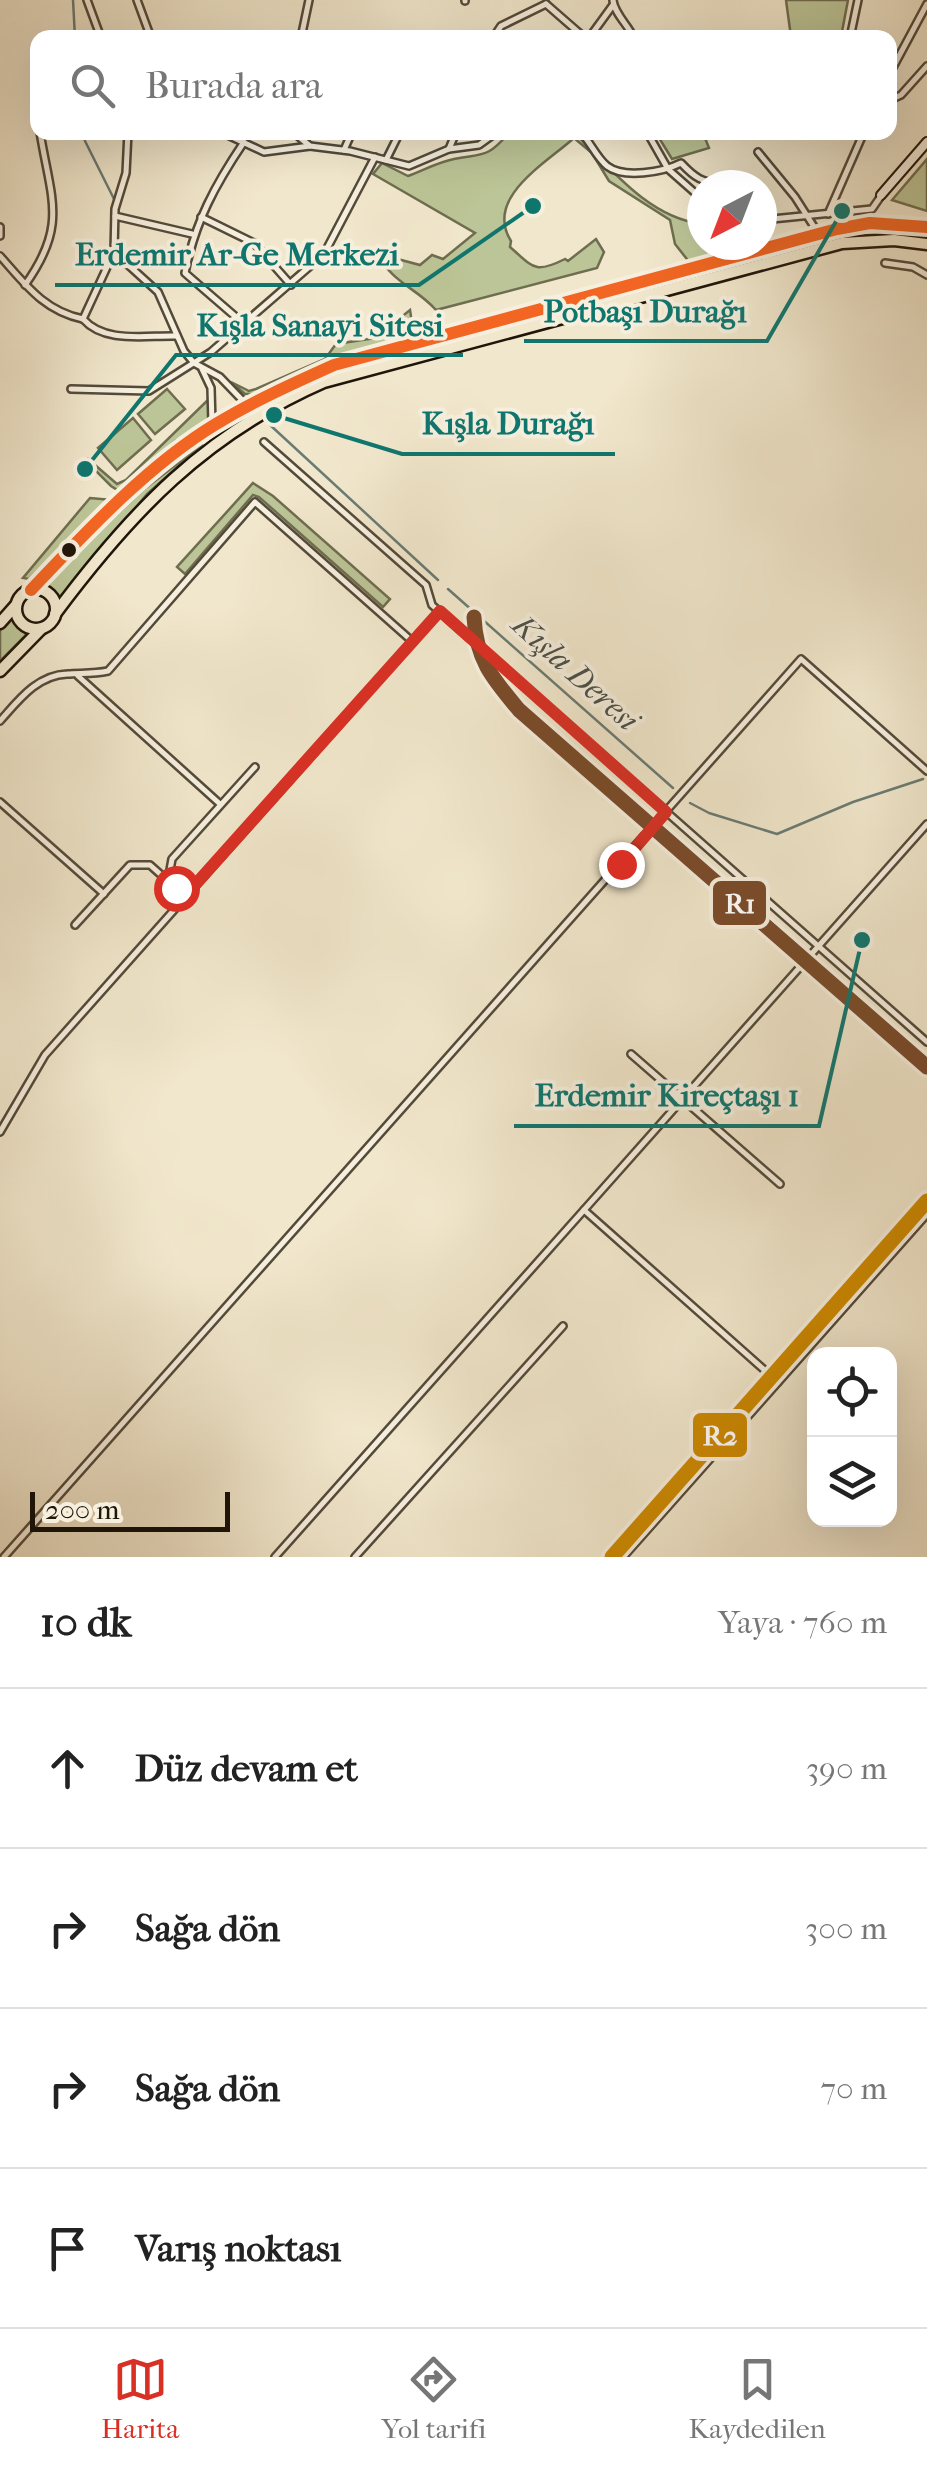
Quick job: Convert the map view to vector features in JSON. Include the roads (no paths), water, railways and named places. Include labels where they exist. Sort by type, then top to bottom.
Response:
[{"type":"highway","points":[[0,623],[22,596],[123,499],[212,426],[334,365],[818,234],[874,223],[927,227]]},
{"type":"highway","points":[[873,239],[874,223]]},
{"type":"highway","points":[[0,670],[55,614],[104,548],[175,475],[290,397],[365,370],[842,243],[873,239],[927,244]]},
{"type":"highway","points":[[31,590],[50,595],[55,614]]},
{"type":"highway","points":[[16,605],[17,616],[25,626],[42,628]]},
{"type":"street","points":[[87,0],[98,30]]},
{"type":"street","points":[[137,0],[148,30]]},
{"type":"street","points":[[303,30],[309,0]]},
{"type":"street","points":[[852,30],[858,0]]},
{"type":"street","points":[[498,30],[548,2],[578,30]]},
{"type":"street","points":[[593,30],[613,2],[629,30]]},
{"type":"street","points":[[897,61],[927,4]]},
{"type":"street","points":[[897,96],[927,66]]},
{"type":"street","points":[[25,285],[45,256],[54,216],[41,140]]},
{"type":"street","points":[[82,318],[114,252],[115,216],[126,173],[128,140]]},
{"type":"street","points":[[239,140],[264,152],[310,146],[409,166],[449,149],[479,145],[486,140]]},
{"type":"street","points":[[303,140],[310,146]]},
{"type":"street","points":[[344,150],[348,140]]},
{"type":"street","points":[[386,160],[396,140]]},
{"type":"street","points":[[449,149],[453,140]]},
{"type":"street","points":[[587,140],[608,167],[628,172],[668,169],[680,163],[687,170]]},
{"type":"street","points":[[652,140],[668,169],[687,186]]},
{"type":"street","points":[[828,214],[860,140]]},
{"type":"street","points":[[244,142],[221,176],[192,234],[185,273],[244,324]]},
{"type":"street","points":[[874,223],[872,199],[881,195],[927,142]]},
{"type":"street","points":[[758,152],[818,234]]},
{"type":"street","points":[[72,389],[149,391],[194,363],[291,286],[324,254],[375,157]]},
{"type":"street","points":[[777,218],[871,209]]},
{"type":"street","points":[[115,216],[192,234]]},
{"type":"street","points":[[202,218],[254,243],[291,286]]},
{"type":"street","points":[[0,227],[0,236]]},
{"type":"street","points":[[114,252],[158,292],[194,363],[220,377],[247,406]]},
{"type":"street","points":[[0,256],[35,297],[62,314],[82,318],[92,330],[110,335],[178,336]]},
{"type":"street","points":[[885,263],[913,266],[927,275]]},
{"type":"street","points":[[202,369],[211,388],[212,426]]},
{"type":"street","points":[[264,442],[426,585],[432,605],[927,1042]]},
{"type":"street","points":[[0,722],[28,690],[45,679],[108,671],[256,502],[413,642]]},
{"type":"street","points":[[0,1132],[45,1055],[440,611]]},
{"type":"street","points":[[4,1557],[801,659],[925,767]]},
{"type":"street","points":[[76,674],[220,804]]},
{"type":"street","points":[[168,881],[172,859],[255,767]]},
{"type":"street","points":[[0,802],[104,894]]},
{"type":"street","points":[[275,1557],[927,824]]},
{"type":"street","points":[[75,925],[130,865],[150,865],[185,896]]},
{"type":"street","points":[[631,1054],[780,1184]]},
{"type":"street","points":[[584,1210],[778,1382]]},
{"type":"street","points":[[623,1557],[927,1214]]},
{"type":"street","points":[[355,1557],[563,1326]]},
{"type":"waterway","name":"Kışla Deresi","points":[[73,0],[75,30]]},
{"type":"waterway","name":"Kışla Deresi","points":[[85,140],[114,199]]},
{"type":"waterway","name":"Kışla Deresi","points":[[269,424],[438,580]]},
{"type":"waterway","name":"Kışla Deresi","points":[[448,589],[673,788]]},
{"type":"waterway","name":"Kışla Deresi","points":[[690,803],[709,813],[777,834],[853,802],[923,779]]},
{"type":"place","name":"Erdemir Ar-Ge Merkezi","points":[[533,206]]},
{"type":"place","name":"Potbaşı Durağı","points":[[842,211]]},
{"type":"place","name":"Kışla Durağı","points":[[274,415]]},
{"type":"place","name":"Kışla Sanayi Sitesi","points":[[85,469]]},
{"type":"place","name":"Erdemir Kireçtaşı 1","points":[[862,940]]}]
